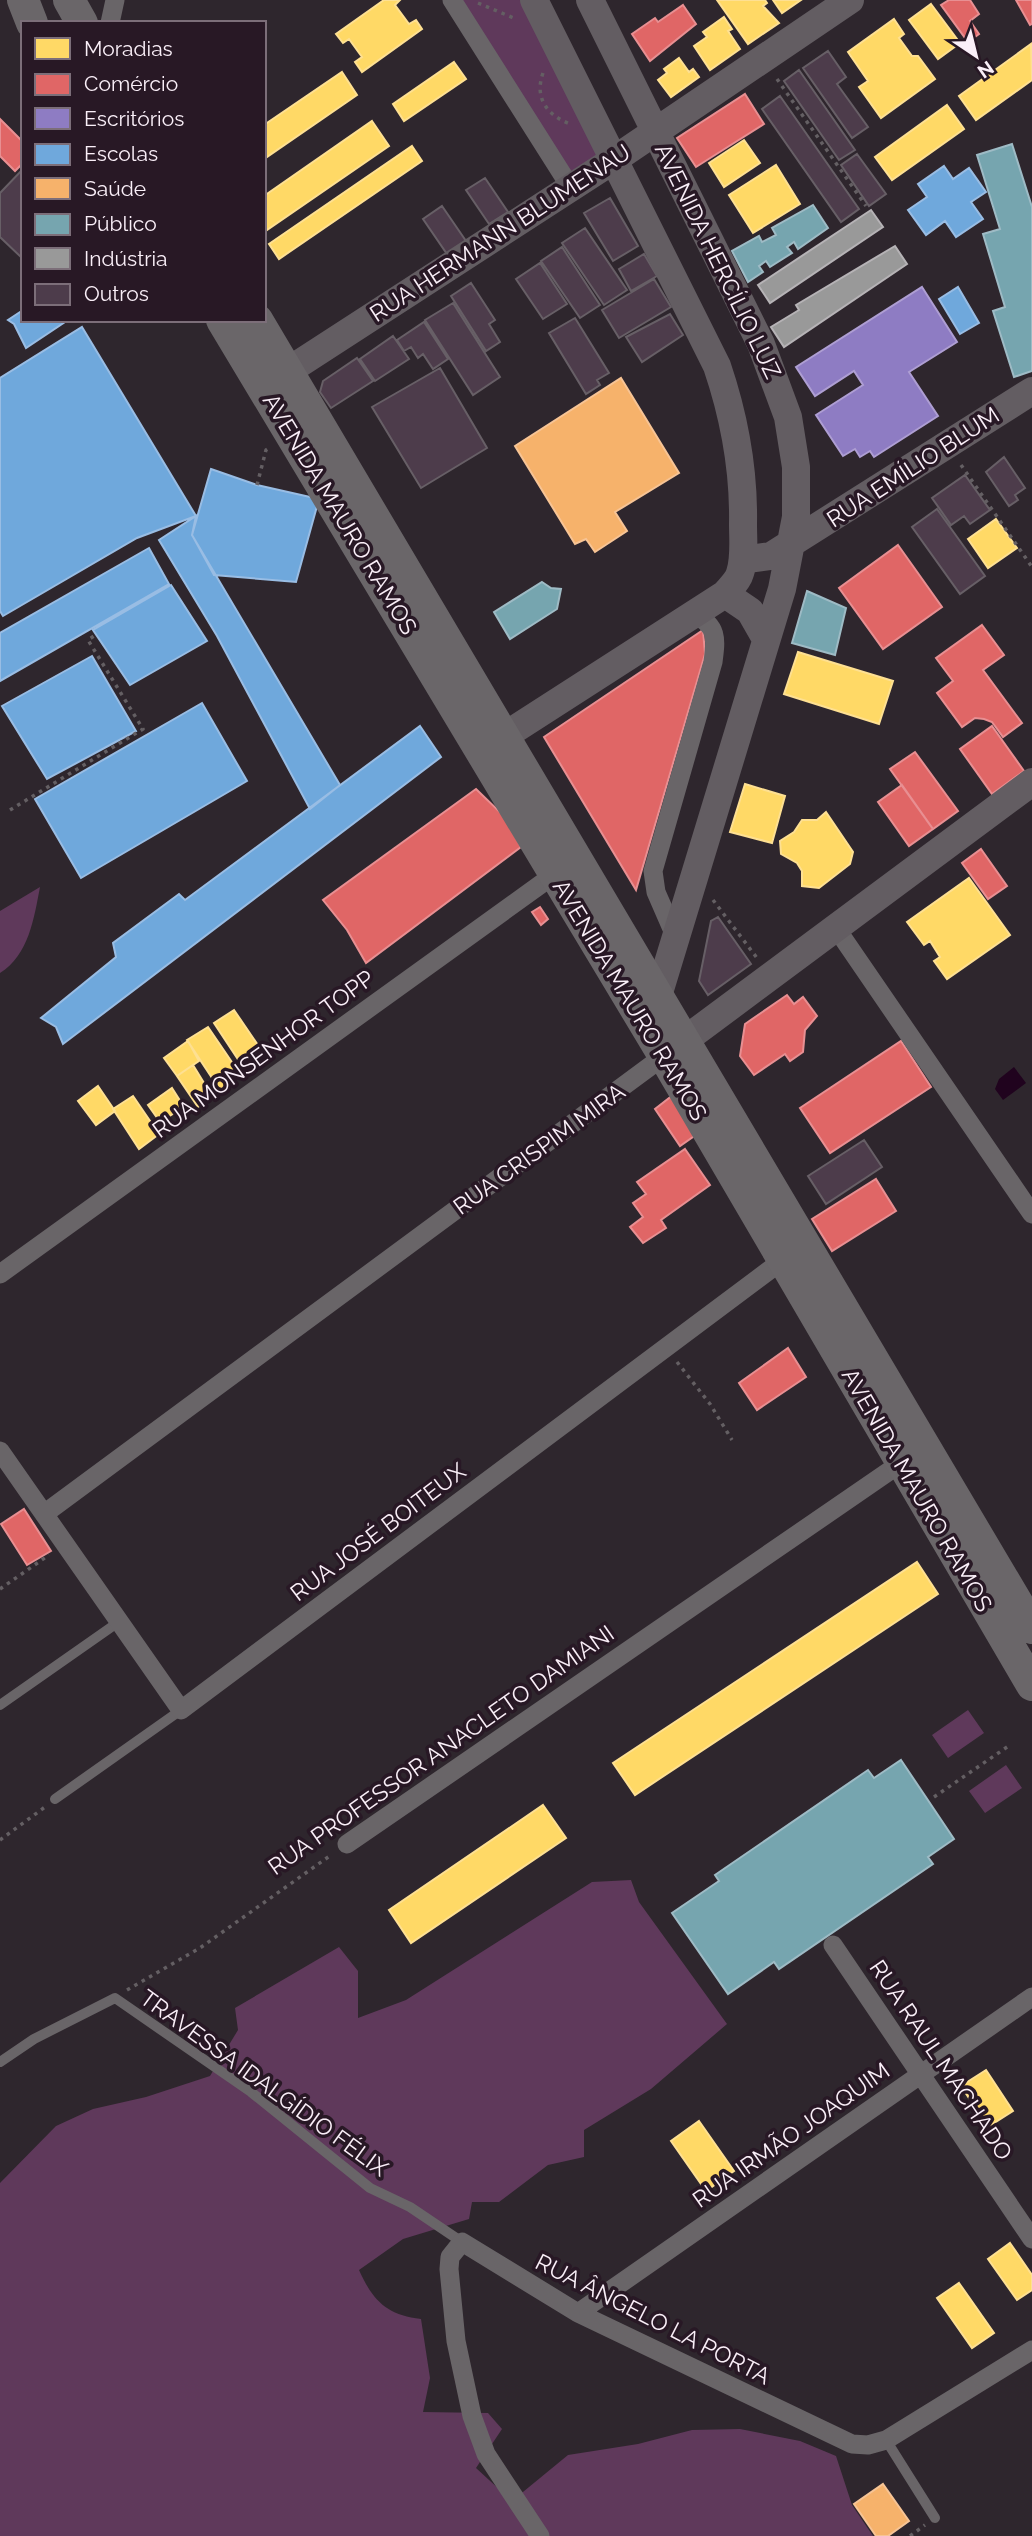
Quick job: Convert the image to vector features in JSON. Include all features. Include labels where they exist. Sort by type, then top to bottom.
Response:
[{"type":"main road","points":[[23,0],[31,21]]},
{"type":"main road","points":[[69,0],[81,21]]},
{"type":"main road","name":"AVENIDA HERCÍLIO LUZ","points":[[590,0],[761,344],[788,417],[798,494],[793,543],[676,938],[643,996]]},
{"type":"main road","name":"RUA HERMANN BLUMENAU","points":[[276,379],[612,161],[850,0]]},
{"type":"main road","name":"AVENIDA HERCÍLIO LUZ","points":[[526,10],[591,117],[699,330],[726,391],[733,415],[743,480],[743,556]]},
{"type":"main road","name":"AVENIDA MAURO RAMOS","points":[[224,322],[276,379],[674,1049],[1024,1628],[1032,1685]]},
{"type":"main road","name":"AVENIDA MAURO RAMOS","points":[[258,322],[276,379]]},
{"type":"main road","name":"RUA EMÍLIO BLUM","points":[[743,556],[749,559],[771,556],[1032,391]]},
{"type":"main road","points":[[493,744],[725,594],[740,576],[743,556]]},
{"type":"main road","points":[[725,594],[751,611],[766,639]]},
{"type":"main road","name":"AVENIDA MAURO RAMOS","points":[[493,744],[555,874],[643,996]]},
{"type":"main road","name":"RUA CRISPIM MIRA","points":[[674,1049],[1032,782]]},
{"type":"main road","name":"AVENIDA MAURO RAMOS","points":[[674,1049],[783,1260],[901,1463],[1024,1628]]},
{"type":"street","points":[[110,21],[115,0]]},
{"type":"street","points":[[452,0],[571,188]]},
{"type":"street","points":[[676,938],[656,892],[653,872],[713,663],[717,638],[712,626],[694,614]]},
{"type":"street","name":"RUA MONSENHOR TOPP","points":[[0,1274],[555,874]]},
{"type":"street","points":[[836,928],[1032,1214]]},
{"type":"street","name":"RUA CRISPIM MIRA","points":[[44,1514],[674,1049]]},
{"type":"street","name":"RUA JOSÉ BOITEUX","points":[[181,1710],[783,1260]]},
{"type":"street","points":[[0,1451],[181,1710]]},
{"type":"street","name":"RUA PROFESSOR ANACLETO DAMIANI","points":[[346,1844],[901,1463]]},
{"type":"street","name":"RUA RAUL MACHADO","points":[[833,1945],[1032,2239]]},
{"type":"street","name":"RUA IRMÃO JOAQUIM","points":[[578,2312],[1032,1997]]},
{"type":"street","points":[[462,2242],[450,2257],[449,2269],[456,2341],[472,2416],[486,2454],[540,2536]]},
{"type":"street","name":"RUA ÂNGELO LA PORTA","points":[[462,2242],[578,2312],[852,2444],[868,2445],[886,2440],[1032,2350]]},
{"type":"lane","points":[[0,1705],[120,1621]]},
{"type":"lane","name":"RUA JOSÉ BOITEUX","points":[[55,1799],[181,1710]]},
{"type":"lane","points":[[0,2062],[34,2039],[115,1998]]},
{"type":"lane","name":"TRAVESSA IDALGÍDIO FÉLIX","points":[[115,1998],[251,2092],[370,2188],[410,2207],[462,2242]]},
{"type":"lane","points":[[886,2440],[935,2518]]},
{"type":"path","points":[[472,0],[526,10]]},
{"type":"path","points":[[762,58],[866,206]]},
{"type":"path","points":[[545,67],[540,90],[549,112],[570,124],[591,117]]},
{"type":"path","points":[[946,445],[1032,567]]},
{"type":"path","points":[[257,485],[266,450]]},
{"type":"path","points":[[10,810],[143,729],[88,639],[97,634]]},
{"type":"path","points":[[694,878],[708,892],[771,977]]},
{"type":"path","points":[[665,1346],[710,1404],[732,1440]]},
{"type":"path","points":[[0,1589],[64,1542]]},
{"type":"path","points":[[934,1797],[1010,1745]]},
{"type":"path","points":[[0,1840],[55,1799]]},
{"type":"path","name":"RUA PROFESSOR ANACLETO DAMIANI","points":[[115,1998],[200,1948],[346,1844]]},
{"type":"shaded area","points":[[462,0],[525,0],[603,154],[571,176]]},
{"type":"shaded area","points":[[40,887],[24,946],[10,965],[0,973],[0,911]]},
{"type":"shaded area","points":[[1014,1067],[1026,1083],[1003,1100],[995,1089],[999,1079]]},
{"type":"shaded area","points":[[968,1710],[984,1733],[948,1758],[932,1735]]},
{"type":"shaded area","points":[[1006,1765],[1022,1788],[985,1813],[969,1791]]},
{"type":"shaded area","points":[[631,1880],[639,1902],[727,2024],[651,2089],[584,2130],[584,2157],[548,2165],[499,2202],[472,2202],[469,2219],[403,2239],[359,2270],[382,2305],[399,2314],[421,2319],[430,2378],[423,2412],[488,2413],[502,2429],[476,2468],[512,2501],[568,2455],[638,2444],[692,2430],[740,2429],[800,2441],[836,2456],[852,2505],[873,2536],[0,2536],[0,2183],[56,2126],[93,2109],[146,2097],[210,2076],[238,2030],[235,2008],[339,1947],[358,1971],[358,2018],[406,2000],[592,1882]]},
{"type":"building: Moradias","points":[[384,0],[400,0],[395,5],[409,24],[416,20],[422,29],[362,72],[355,62],[362,57],[349,39],[343,43],[336,34]]},
{"type":"building: Moradias","points":[[717,0],[765,0],[767,3],[763,6],[779,23],[748,44]]},
{"type":"building: Moradias","points":[[773,0],[801,0],[782,13]]},
{"type":"building: Moradias","points":[[931,4],[960,43],[938,59],[909,20]]},
{"type":"building: Moradias","points":[[724,17],[732,29],[728,31],[740,49],[710,70],[694,46],[707,37],[703,32]]},
{"type":"building: Moradias","points":[[894,19],[904,34],[899,38],[912,56],[918,56],[935,79],[881,118],[859,87],[868,81],[848,52]]},
{"type":"building: Moradias","points":[[1031,44],[1032,80],[976,120],[959,96]]},
{"type":"building: Moradias","points":[[679,58],[689,72],[693,69],[699,77],[671,97],[658,80],[667,73],[664,69]]},
{"type":"building: Moradias","points":[[454,62],[466,79],[404,121],[393,104]]},
{"type":"building: Moradias","points":[[342,72],[357,95],[266,158],[266,124]]},
{"type":"building: Moradias","points":[[947,105],[964,129],[892,180],[875,157]]},
{"type":"building: Moradias","points":[[372,121],[389,146],[266,231],[266,195]]},
{"type":"building: Moradias","points":[[744,140],[760,163],[724,187],[709,163]]},
{"type":"building: Moradias","points":[[412,146],[422,161],[279,259],[269,244]]},
{"type":"building: Moradias","points":[[776,165],[800,204],[753,233],[729,195]]},
{"type":"building: Moradias","points":[[996,519],[1017,548],[988,568],[968,539]]},
{"type":"building: Moradias","points":[[798,652],[893,681],[879,724],[784,694]]},
{"type":"building: Moradias","points":[[745,784],[785,796],[772,843],[730,832]]},
{"type":"building: Moradias","points":[[826,812],[853,852],[850,864],[819,888],[802,886],[802,871],[797,863],[781,854],[780,841],[794,832],[802,820],[817,820]]},
{"type":"building: Moradias","points":[[969,878],[1010,935],[947,979],[934,961],[940,957],[930,941],[924,945],[907,922]]},
{"type":"building: Moradias","points":[[234,1010],[264,1054],[245,1070],[214,1023]]},
{"type":"building: Moradias","points":[[208,1027],[240,1074],[220,1090],[187,1040]]},
{"type":"building: Moradias","points":[[188,1041],[199,1061],[177,1076],[164,1058]]},
{"type":"building: Moradias","points":[[193,1065],[212,1096],[198,1107],[177,1076]]},
{"type":"building: Moradias","points":[[98,1086],[115,1111],[96,1125],[78,1101]]},
{"type":"building: Moradias","points":[[172,1088],[184,1107],[160,1122],[148,1105]]},
{"type":"building: Moradias","points":[[133,1096],[159,1134],[139,1149],[113,1109]]},
{"type":"building: Moradias","points":[[917,1562],[938,1594],[635,1795],[613,1763]]},
{"type":"building: Moradias","points":[[543,1805],[566,1838],[411,1943],[389,1910]]},
{"type":"building: Moradias","points":[[986,2070],[1013,2111],[988,2127],[961,2086]]},
{"type":"building: Moradias","points":[[699,2121],[734,2171],[706,2191],[671,2141]]},
{"type":"building: Moradias","points":[[1010,2243],[1032,2275],[1032,2290],[1017,2300],[988,2259]]},
{"type":"building: Moradias","points":[[959,2283],[994,2333],[972,2348],[937,2298]]},
{"type":"building: Comércio","points":[[949,0],[970,0],[979,14],[970,21],[979,34],[968,42],[941,5]]},
{"type":"building: Comércio","points":[[1016,0],[1032,0],[1032,24],[1030,25]]},
{"type":"building: Comércio","points":[[683,5],[696,24],[650,61],[632,34],[655,18],[658,22]]},
{"type":"building: Comércio","points":[[745,94],[764,124],[696,167],[677,138]]},
{"type":"building: Comércio","points":[[0,119],[21,140],[21,165],[15,171],[0,156]]},
{"type":"building: Comércio","points":[[898,545],[942,607],[883,649],[839,588]]},
{"type":"building: Comércio","points":[[982,625],[1004,655],[983,670],[1022,723],[1003,737],[992,722],[984,719],[975,718],[962,727],[937,693],[953,681],[936,658]]},
{"type":"building: Comércio","points":[[703,630],[705,654],[636,890],[544,737]]},
{"type":"building: Comércio","points":[[992,726],[1024,771],[992,794],[960,749]]},
{"type":"building: Comércio","points":[[915,752],[958,811],[933,829],[890,769]]},
{"type":"building: Comércio","points":[[902,785],[933,829],[909,846],[878,802]]},
{"type":"building: Comércio","points":[[476,789],[504,816],[521,847],[366,963],[347,930],[323,900]]},
{"type":"building: Comércio","points":[[981,849],[1007,886],[988,899],[962,863]]},
{"type":"building: Comércio","points":[[540,907],[548,919],[541,925],[532,912]]},
{"type":"building: Comércio","points":[[787,995],[794,1004],[803,997],[817,1016],[805,1030],[803,1052],[790,1061],[785,1054],[754,1075],[740,1056],[745,1024]]},
{"type":"building: Comércio","points":[[901,1041],[931,1087],[830,1153],[800,1108]]},
{"type":"building: Comércio","points":[[673,1095],[700,1132],[680,1146],[655,1109]]},
{"type":"building: Comércio","points":[[685,1149],[710,1185],[661,1220],[666,1228],[643,1243],[630,1227],[643,1217],[633,1203],[646,1194],[637,1182]]},
{"type":"building: Comércio","points":[[876,1179],[896,1211],[832,1251],[812,1219]]},
{"type":"building: Comércio","points":[[788,1348],[806,1377],[757,1410],[739,1383]]},
{"type":"building: Comércio","points":[[24,1509],[51,1551],[27,1565],[1,1524]]},
{"type":"building: Escritórios","points":[[922,287],[957,342],[909,372],[938,416],[874,457],[870,451],[860,457],[855,449],[843,456],[816,415],[863,385],[854,371],[815,396],[796,367]]},
{"type":"building: Escolas","points":[[944,166],[953,179],[969,168],[986,192],[971,202],[983,219],[956,237],[945,221],[926,235],[908,210],[927,197],[918,184]]},
{"type":"building: Escolas","points":[[958,287],[979,323],[960,334],[939,299]]},
{"type":"building: Escolas","points":[[21,311],[21,322],[65,322],[26,348],[14,324],[8,320]]},
{"type":"building: Escolas","points":[[82,327],[196,516],[137,538],[3,616],[0,611],[0,378]]},
{"type":"building: Escolas","points":[[211,469],[257,485],[319,499],[296,582],[214,575],[192,535]]},
{"type":"building: Escolas","points":[[196,516],[192,535],[340,785],[310,809],[217,636],[159,540]]},
{"type":"building: Escolas","points":[[149,548],[169,584],[0,681],[0,633]]},
{"type":"building: Escolas","points":[[171,585],[207,641],[130,685],[93,630]]},
{"type":"building: Escolas","points":[[92,656],[136,731],[47,779],[2,706]]},
{"type":"building: Escolas","points":[[202,703],[247,781],[81,878],[35,799]]},
{"type":"building: Escolas","points":[[420,726],[441,757],[63,1044],[56,1027],[41,1018],[116,957],[113,943],[179,894],[185,900]]},
{"type":"building: Saúde","points":[[621,378],[679,473],[615,512],[627,531],[595,552],[586,539],[575,544],[515,446]]},
{"type":"building: Saúde","points":[[883,2484],[909,2521],[888,2536],[876,2536],[854,2504]]},
{"type":"building: Público","points":[[1012,144],[1032,207],[1032,371],[1014,377],[993,311],[1005,307],[983,234],[1000,229],[977,155]]},
{"type":"building: Público","points":[[813,205],[828,228],[798,249],[794,242],[787,247],[792,253],[770,267],[766,261],[759,266],[763,272],[748,282],[732,251],[759,236],[762,242],[776,235],[772,228]]},
{"type":"building: Público","points":[[542,582],[551,588],[561,589],[557,609],[510,639],[494,612]]},
{"type":"building: Público","points":[[807,591],[846,608],[835,655],[792,643]]},
{"type":"building: Público","points":[[901,1760],[954,1839],[928,1857],[933,1864],[779,1969],[774,1962],[728,1994],[672,1913],[719,1881],[715,1875],[868,1770],[874,1778]]},
{"type":"building: Indústria","points":[[871,210],[883,227],[770,303],[758,285]]},
{"type":"building: Indústria","points":[[895,246],[907,264],[784,347],[771,327],[799,310],[796,305]]},
{"type":"building: Outros","points":[[828,51],[846,77],[837,84],[868,127],[852,138],[803,68]]},
{"type":"building: Outros","points":[[799,70],[855,150],[839,160],[784,81]]},
{"type":"building: Outros","points":[[780,96],[859,209],[841,222],[762,109]]},
{"type":"building: Outros","points":[[857,154],[886,194],[869,206],[841,165]]},
{"type":"building: Outros","points":[[21,171],[21,257],[0,237],[0,193]]},
{"type":"building: Outros","points":[[485,178],[508,212],[489,224],[466,190]]},
{"type":"building: Outros","points":[[610,198],[638,246],[613,261],[584,213]]},
{"type":"building: Outros","points":[[442,206],[466,241],[447,254],[423,219]]},
{"type":"building: Outros","points":[[585,228],[627,290],[604,305],[562,243]]},
{"type":"building: Outros","points":[[562,247],[600,305],[580,318],[541,261]]},
{"type":"building: Outros","points":[[644,254],[657,276],[631,291],[619,269]]},
{"type":"building: Outros","points":[[540,263],[567,304],[543,319],[516,279]]},
{"type":"building: Outros","points":[[654,279],[671,307],[619,338],[602,310]]},
{"type":"building: Outros","points":[[471,283],[495,320],[489,324],[500,342],[486,351],[451,296]]},
{"type":"building: Outros","points":[[453,303],[500,377],[473,395],[425,320]]},
{"type":"building: Outros","points":[[670,314],[683,335],[642,362],[626,337]]},
{"type":"building: Outros","points":[[575,318],[609,373],[597,380],[600,385],[586,394],[549,333]]},
{"type":"building: Outros","points":[[424,322],[448,359],[433,369],[423,354],[418,358],[411,347],[404,351],[397,340]]},
{"type":"building: Outros","points":[[393,336],[409,359],[375,381],[360,359]]},
{"type":"building: Outros","points":[[357,358],[373,381],[331,408],[320,392],[323,381]]},
{"type":"building: Outros","points":[[440,368],[487,448],[421,488],[372,407]]},
{"type":"building: Outros","points":[[1004,457],[1025,488],[1015,495],[1018,500],[1009,506],[986,472]]},
{"type":"building: Outros","points":[[965,475],[990,510],[970,524],[964,516],[951,525],[932,498]]},
{"type":"building: Outros","points":[[937,509],[985,576],[960,594],[912,527]]},
{"type":"building: Outros","points":[[718,917],[751,964],[708,995],[699,981],[711,921]]},
{"type":"building: Outros","points":[[864,1140],[882,1167],[826,1204],[808,1176]]}]
